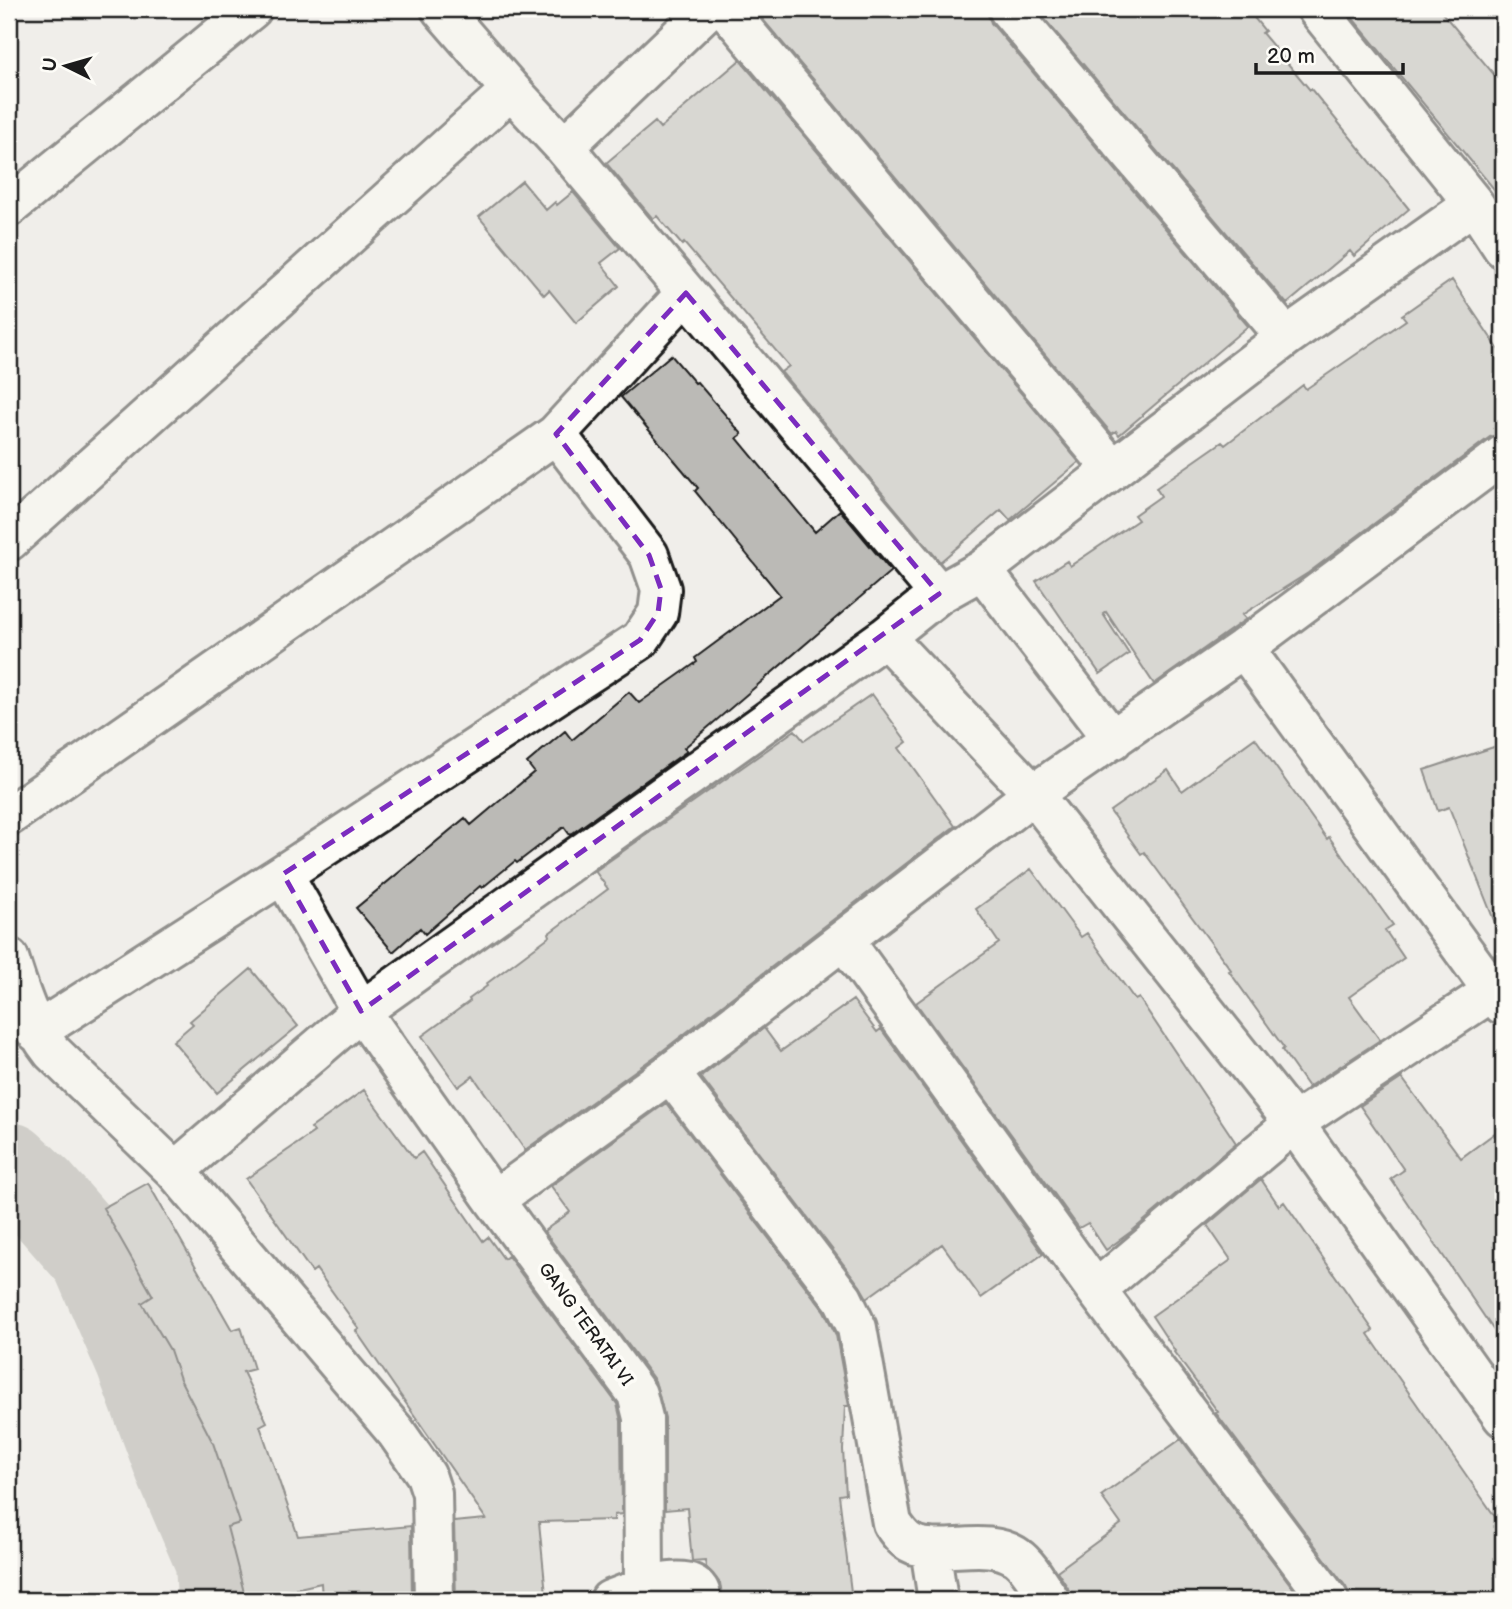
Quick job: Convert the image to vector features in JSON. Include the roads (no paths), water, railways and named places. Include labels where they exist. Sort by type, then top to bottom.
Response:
[{"type":"street","points":[[9,207],[252,9]]},
{"type":"street","points":[[441,9],[564,147],[939,594]]},
{"type":"street","points":[[564,147],[708,9]]},
{"type":"street","points":[[726,9],[1112,468]]},
{"type":"street","points":[[1008,9],[1286,337]]},
{"type":"street","points":[[1317,9],[1474,204],[1503,248]]},
{"type":"street","points":[[9,541],[511,90]]},
{"type":"street","points":[[175,1171],[361,1011],[885,637],[939,594],[982,570],[1286,337],[1474,204]]},
{"type":"street","points":[[9,816],[556,434],[687,293]]},
{"type":"street","points":[[36,1032],[640,640],[658,614],[661,589],[649,555],[556,434]]},
{"type":"street","points":[[494,1200],[670,1073],[1033,794],[1244,648],[1503,455]]},
{"type":"street","points":[[982,570],[1113,740]]},
{"type":"street","points":[[885,637],[1033,794],[1294,1123],[1503,1417]]},
{"type":"street","points":[[1096,1290],[1294,1123],[1498,998],[1244,648]]},
{"type":"street","name":"GANG TERATAI VI","points":[[283,874],[361,1011],[494,1200],[638,1394],[643,1418],[627,1593]]},
{"type":"street","points":[[844,940],[1096,1290],[1329,1600]]},
{"type":"street","points":[[9,958],[26,1011],[36,1032],[51,1052],[175,1171],[396,1432],[426,1475],[432,1493],[434,1600]]},
{"type":"street","points":[[670,1073],[843,1299],[857,1328],[892,1524],[907,1541],[930,1548],[989,1547],[1004,1550],[1020,1559],[1050,1600]]},
{"type":"street","points":[[930,1548],[938,1600]]},
{"type":"street","points":[[627,1593],[678,1582],[691,1584],[699,1589],[702,1600]]},
{"type":"waterway","points":[[9,1166],[38,1193],[95,1258],[219,1561],[221,1600]]}]
